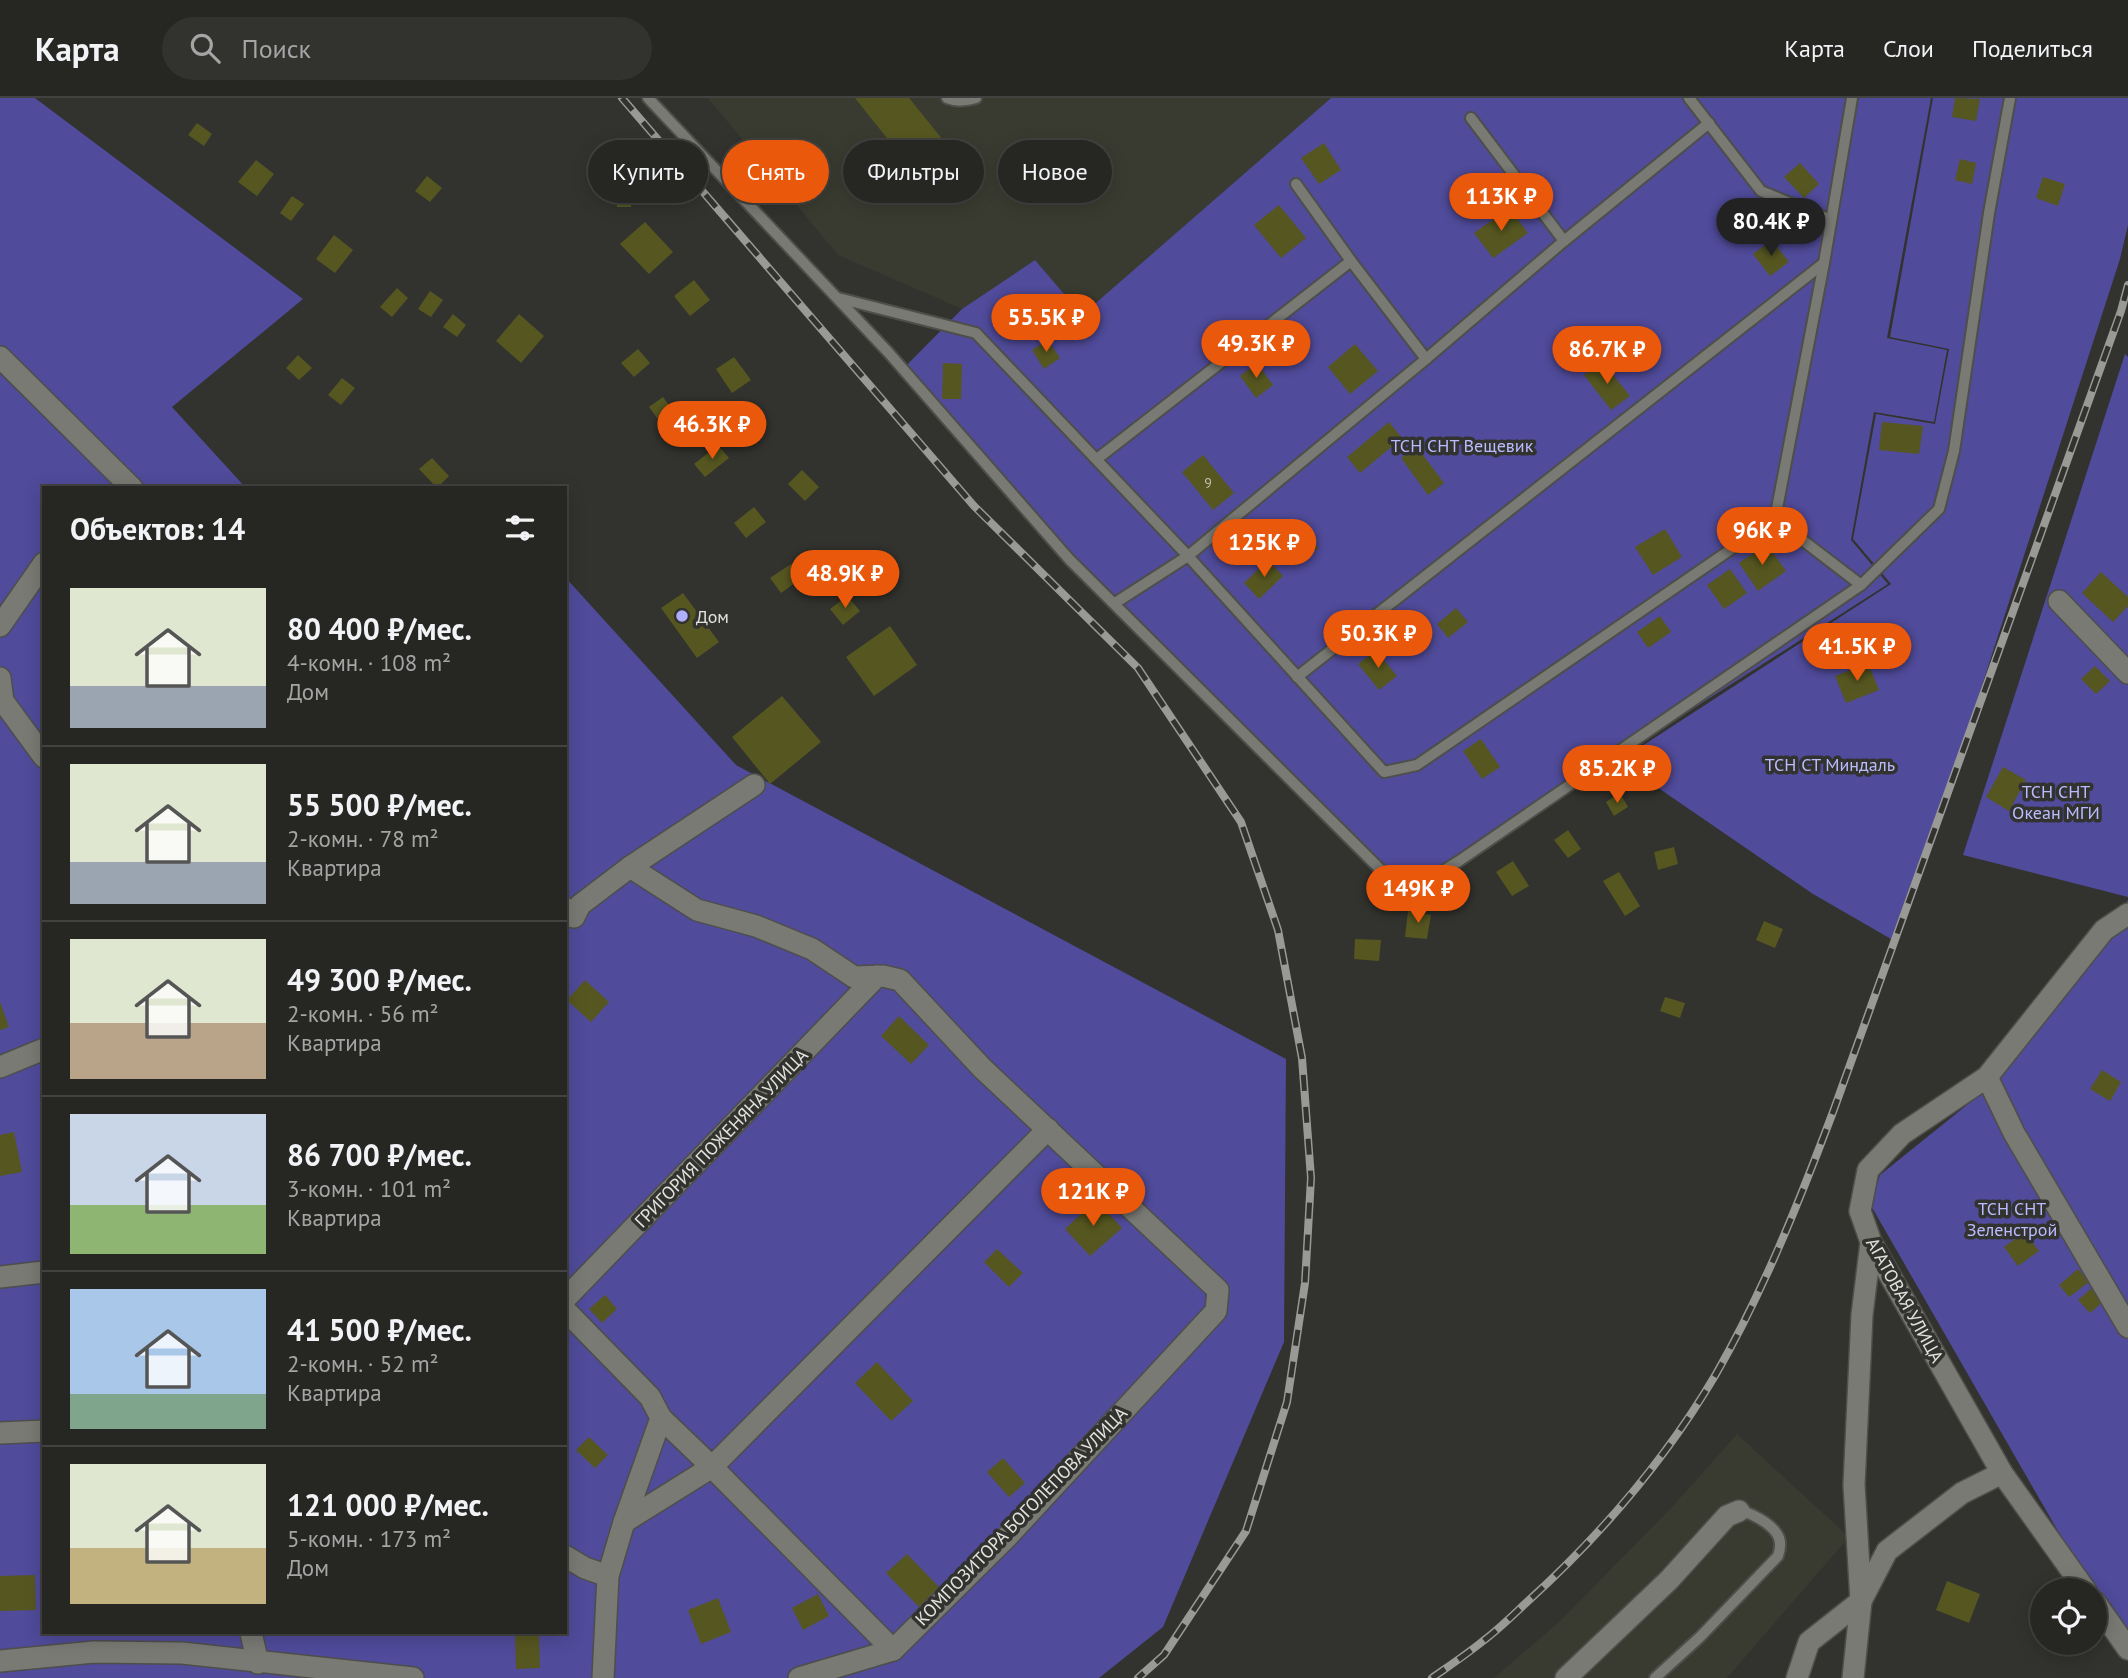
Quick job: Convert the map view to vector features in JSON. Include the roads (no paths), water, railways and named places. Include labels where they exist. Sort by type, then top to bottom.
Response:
[{"type":"street","points":[[0,357],[127,486]]},
{"type":"street","points":[[0,626],[42,567]]},
{"type":"street","points":[[2059,601],[2128,673]]},
{"type":"street","points":[[0,678],[3,701],[42,754]]},
{"type":"street","points":[[570,912],[630,867],[754,785]]},
{"type":"street","points":[[624,1522],[712,1467],[1048,1129],[982,1068],[900,980],[877,976],[854,978],[812,948],[756,926],[696,910],[630,867]]},
{"type":"street","name":"АГАТОВАЯ УЛИЦА","points":[[2078,1578],[2003,1473],[1871,1242],[1860,1211],[1868,1170],[1902,1134],[1987,1077],[2105,930],[2128,914]]},
{"type":"street","name":"ГРИГОРИЯ ПОЖЕНЯНА УЛИЦА","points":[[567,1297],[877,976]]},
{"type":"street","points":[[0,1067],[42,1050]]},
{"type":"street","points":[[1987,1077],[2014,1133],[2128,1327]]},
{"type":"street","name":"КОМПОЗИТОРА БОГОЛЕПОВА УЛИЦА","points":[[799,1678],[893,1650],[1007,1536],[1216,1311],[1218,1290],[1048,1129]]},
{"type":"street","points":[[1853,1678],[1861,1601],[1854,1485],[1862,1315],[1871,1242]]},
{"type":"street","points":[[0,1277],[42,1272]]},
{"type":"street","points":[[567,1312],[650,1397],[661,1418],[893,1650]]},
{"type":"street","points":[[603,1678],[608,1576],[661,1418]]},
{"type":"street","points":[[0,1433],[42,1431]]},
{"type":"street","points":[[1797,1678],[1809,1642],[1861,1601],[1887,1551],[1962,1493],[2003,1473]]},
{"type":"street","points":[[1566,1678],[1669,1580],[1727,1516],[1739,1511]]},
{"type":"street","points":[[567,1557],[585,1568],[608,1576]]},
{"type":"street","points":[[2107,1619],[2128,1649]]},
{"type":"street","points":[[251,1634],[258,1663]]},
{"type":"street","points":[[0,1661],[94,1652],[182,1653],[413,1678]]},
{"type":"lane","points":[[648,98],[888,352],[1069,559],[1388,877],[1419,886],[1861,586],[1939,509],[1954,451],[1989,213],[2010,98]]},
{"type":"lane","points":[[947,98],[954,101],[976,98]]},
{"type":"lane","points":[[1689,98],[1761,191],[1831,220]]},
{"type":"lane","points":[[837,298],[976,333],[1188,556],[1384,772],[1417,765],[1775,519],[1824,263],[1852,98]]},
{"type":"lane","points":[[1471,118],[1564,241]]},
{"type":"lane","points":[[1115,603],[1188,556],[1709,123]]},
{"type":"lane","points":[[1296,184],[1426,359]]},
{"type":"lane","points":[[1097,459],[1351,261]]},
{"type":"lane","points":[[1297,677],[1824,263]]},
{"type":"lane","points":[[1775,519],[1861,586]]},
{"type":"lane","points":[[1655,1678],[1700,1637],[1777,1556],[1780,1541],[1777,1534],[1752,1514],[1739,1511]]},
{"type":"railway","points":[[622,98],[974,506],[1138,668],[1241,822],[1278,930],[1302,1058],[1311,1178],[1305,1283],[1287,1402],[1246,1531],[1164,1655],[1138,1678]]},
{"type":"railway","points":[[1432,1678],[1506,1622],[1606,1523],[1653,1466],[1697,1405],[1750,1310],[1794,1212],[1833,1112],[2121,311],[2128,285]]},
{"type":"place","name":"Дом","points":[[682,616]]},
{"type":"park label","name":"ТСН СНТ Вещевик","points":[[1462,445]]},
{"type":"park label","name":"ТСН СТ Миндаль","points":[[1830,764]]},
{"type":"park label","name":"ТСН СНТ Океан МГИ","points":[[2056,801]]},
{"type":"park label","name":"ТСН СНТ Зеленстрой","points":[[2012,1218]]}]
